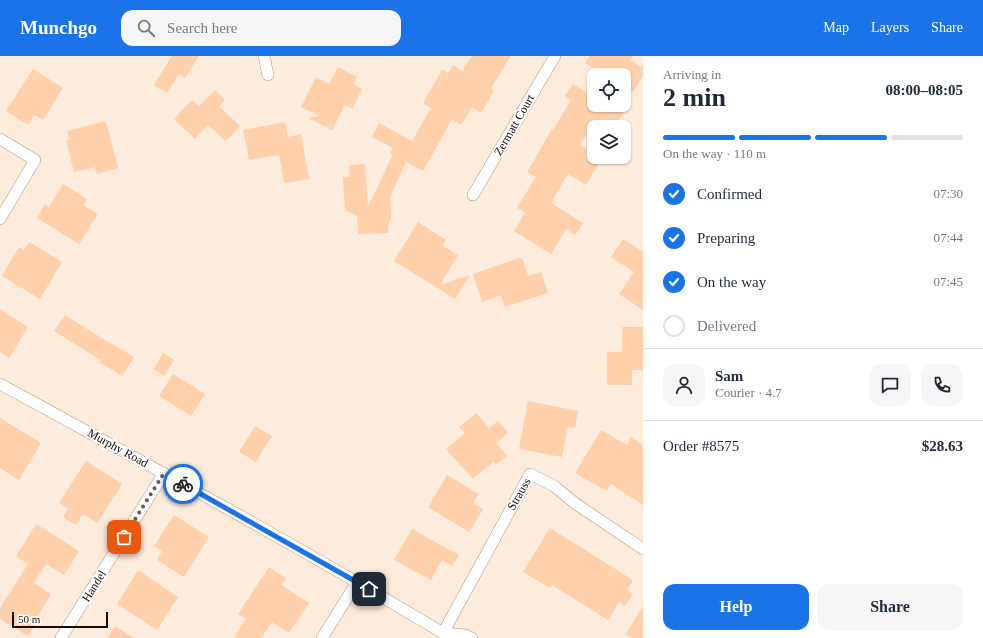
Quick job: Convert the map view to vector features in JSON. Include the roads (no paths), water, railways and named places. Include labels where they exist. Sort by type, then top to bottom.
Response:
[{"type":"street","points":[[264,56],[268,75]]},
{"type":"street","name":"Zermatt Court","points":[[473,195],[554,56]]},
{"type":"street","points":[[0,139],[35,160],[0,219]]},
{"type":"street","name":"Murphy Road","points":[[0,384],[164,473],[357,582],[447,635],[465,635],[472,638]]},
{"type":"street","name":"Handel","points":[[61,638],[164,473]]},
{"type":"street","name":"Strauss","points":[[447,635],[530,474],[554,486],[576,504],[643,549]]},
{"type":"street","points":[[322,638],[357,582]]}]
